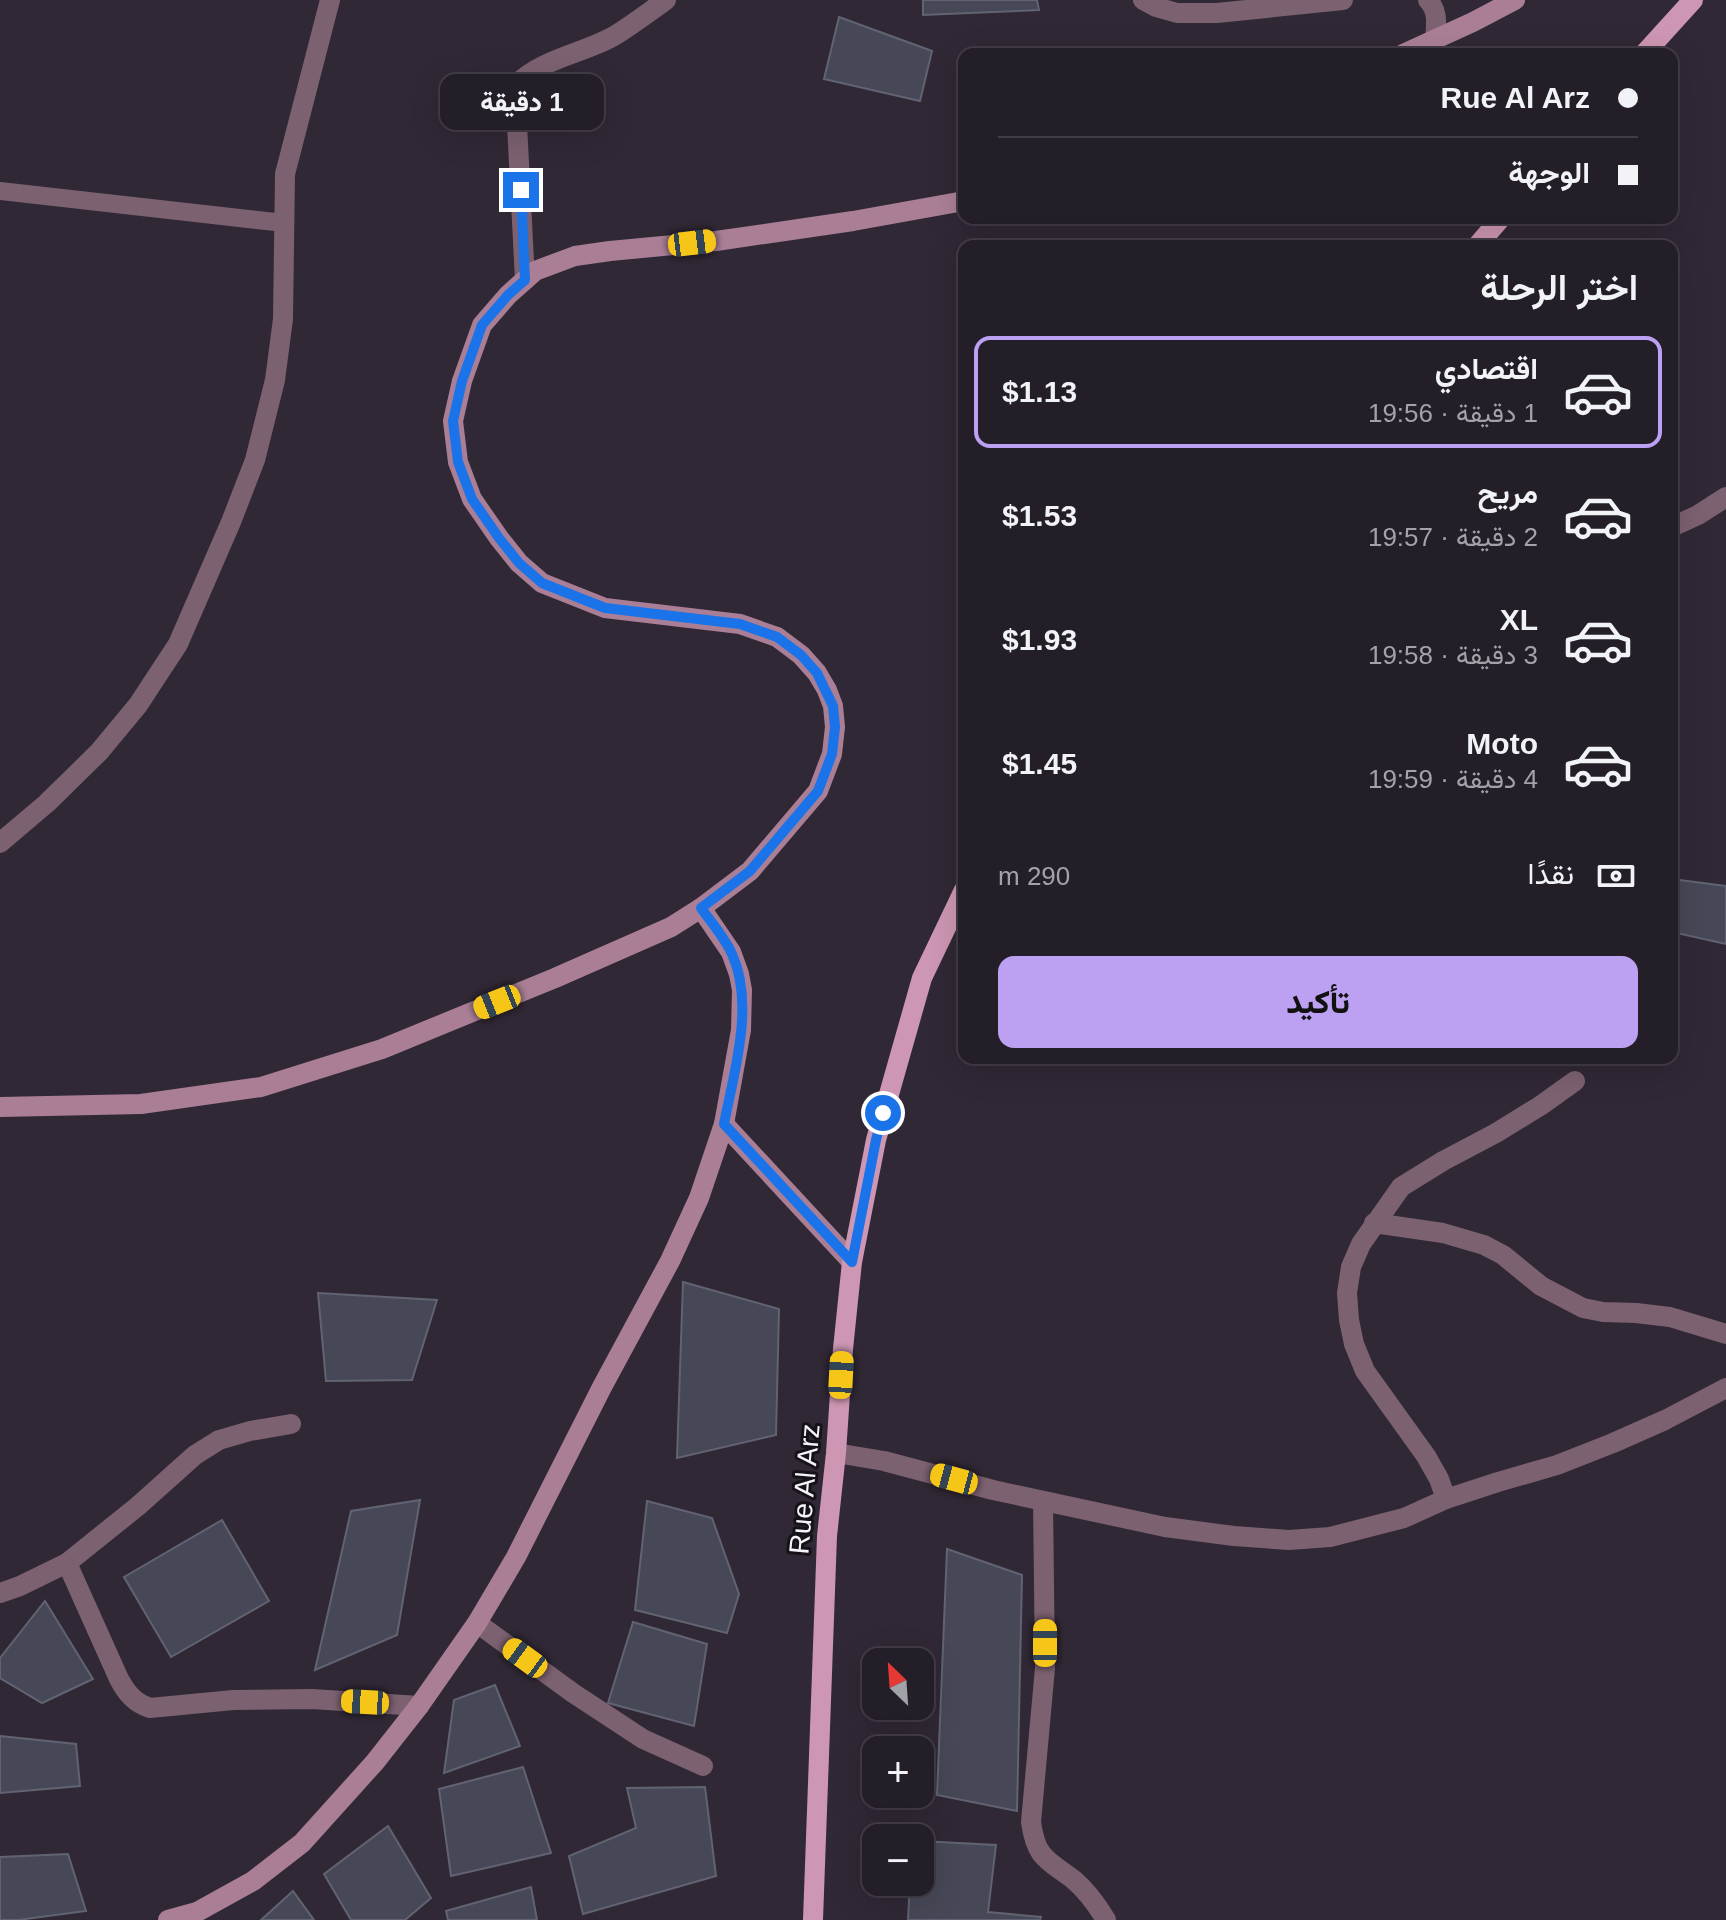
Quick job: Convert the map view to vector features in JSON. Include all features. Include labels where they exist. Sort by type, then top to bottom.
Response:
[{"type":"main road","points":[[1417,48],[1515,0]]},
{"type":"main road","points":[[1649,48],[1693,0]]},
{"type":"main road","points":[[0,1107],[141,1104],[261,1087],[382,1049],[671,927],[750,871],[818,791],[832,754],[835,727],[833,706],[817,673],[801,655],[777,637],[740,624],[605,608],[542,583],[519,563],[472,499],[458,462],[453,421],[462,381],[482,325],[508,295],[535,271],[575,256],[716,241],[958,202]]},
{"type":"main road","points":[[1482,240],[1496,224]]},
{"type":"main road","name":"Rue Al Arz","points":[[813,1920],[827,1536],[852,1262],[876,1140],[922,978],[958,903]]},
{"type":"main road","points":[[168,1920],[197,1912],[253,1881],[302,1843],[375,1762],[419,1706],[477,1623],[516,1557],[670,1261],[699,1198],[724,1124],[741,1030],[742,990],[731,952],[701,908]]},
{"type":"main road","points":[[724,1124],[852,1262]]},
{"type":"street","points":[[0,843],[99,752],[138,705],[178,644],[236,510],[255,460],[275,380],[283,319],[285,174],[330,0]]},
{"type":"street","points":[[525,280],[516,105],[518,83],[534,69],[614,36],[666,0]]},
{"type":"street","points":[[1143,0],[1177,13],[1217,13],[1343,0]]},
{"type":"street","points":[[1428,0],[1437,17],[1435,40]]},
{"type":"street","points":[[1678,524],[1726,497]]},
{"type":"street","points":[[1446,1499],[1426,1456],[1365,1371],[1354,1344],[1349,1320],[1347,1293],[1351,1267],[1374,1223],[1401,1187],[1496,1133],[1575,1081]]},
{"type":"street","points":[[1374,1223],[1443,1233],[1484,1245],[1503,1255],[1541,1286],[1583,1308],[1670,1317],[1726,1334]]},
{"type":"street","points":[[836,1453],[884,1461],[1043,1501],[1165,1527],[1289,1540],[1330,1537],[1404,1518],[1446,1499],[1557,1465],[1665,1420],[1726,1388]]},
{"type":"street","points":[[0,1593],[67,1563],[195,1455],[219,1440],[291,1424]]},
{"type":"street","points":[[1043,1501],[1045,1668],[1031,1822],[1033,1838],[1046,1861],[1089,1895],[1106,1920]]},
{"type":"street","points":[[67,1563],[124,1689],[140,1705],[150,1708],[233,1700],[312,1699],[419,1706]]},
{"type":"street","points":[[477,1623],[643,1739],[703,1766]]},
{"type":"lane","points":[[0,191],[284,223]]},
{"type":"building","points":[[923,0],[1037,0],[1039,10],[923,15]]},
{"type":"building","points":[[839,17],[932,51],[920,101],[824,79]]},
{"type":"building","points":[[1678,880],[1726,886],[1726,944],[1678,933]]},
{"type":"building","points":[[683,1282],[779,1309],[776,1435],[677,1458]]},
{"type":"building","points":[[318,1293],[437,1300],[412,1380],[326,1381]]},
{"type":"building","points":[[420,1500],[397,1635],[315,1670],[351,1511]]},
{"type":"building","points":[[647,1501],[712,1518],[739,1594],[727,1633],[635,1610]]},
{"type":"building","points":[[222,1520],[269,1601],[171,1657],[124,1577]]},
{"type":"building","points":[[947,1549],[1022,1575],[1017,1811],[937,1795]]},
{"type":"building","points":[[45,1601],[93,1679],[42,1703],[0,1678],[0,1658]]},
{"type":"building","points":[[633,1622],[707,1644],[694,1726],[608,1703]]},
{"type":"building","points":[[495,1685],[520,1746],[444,1773],[454,1700]]},
{"type":"building","points":[[0,1736],[76,1744],[80,1786],[0,1793]]},
{"type":"building","points":[[523,1767],[551,1853],[451,1876],[439,1789]]},
{"type":"building","points":[[705,1787],[716,1876],[583,1914],[569,1856],[636,1828],[627,1788]]},
{"type":"building","points":[[388,1826],[431,1898],[405,1920],[351,1920],[324,1874]]},
{"type":"building","points":[[934,1842],[996,1845],[988,1912],[1041,1917],[1040,1920],[908,1920],[909,1896],[934,1896]]},
{"type":"building","points":[[68,1854],[86,1911],[0,1920],[0,1857]]},
{"type":"building","points":[[531,1887],[537,1920],[448,1920],[446,1911]]},
{"type":"building","points":[[293,1891],[314,1920],[261,1920]]},
{"type":"route","points":[[521,190],[525,280],[482,325],[462,381],[453,421],[458,462],[472,499],[519,563],[542,583],[605,608],[740,624],[777,637],[801,655],[817,673],[833,706],[835,727],[832,754],[818,791],[750,871],[701,908],[731,952],[742,990],[741,1030],[724,1124],[852,1262],[883,1113]]}]
